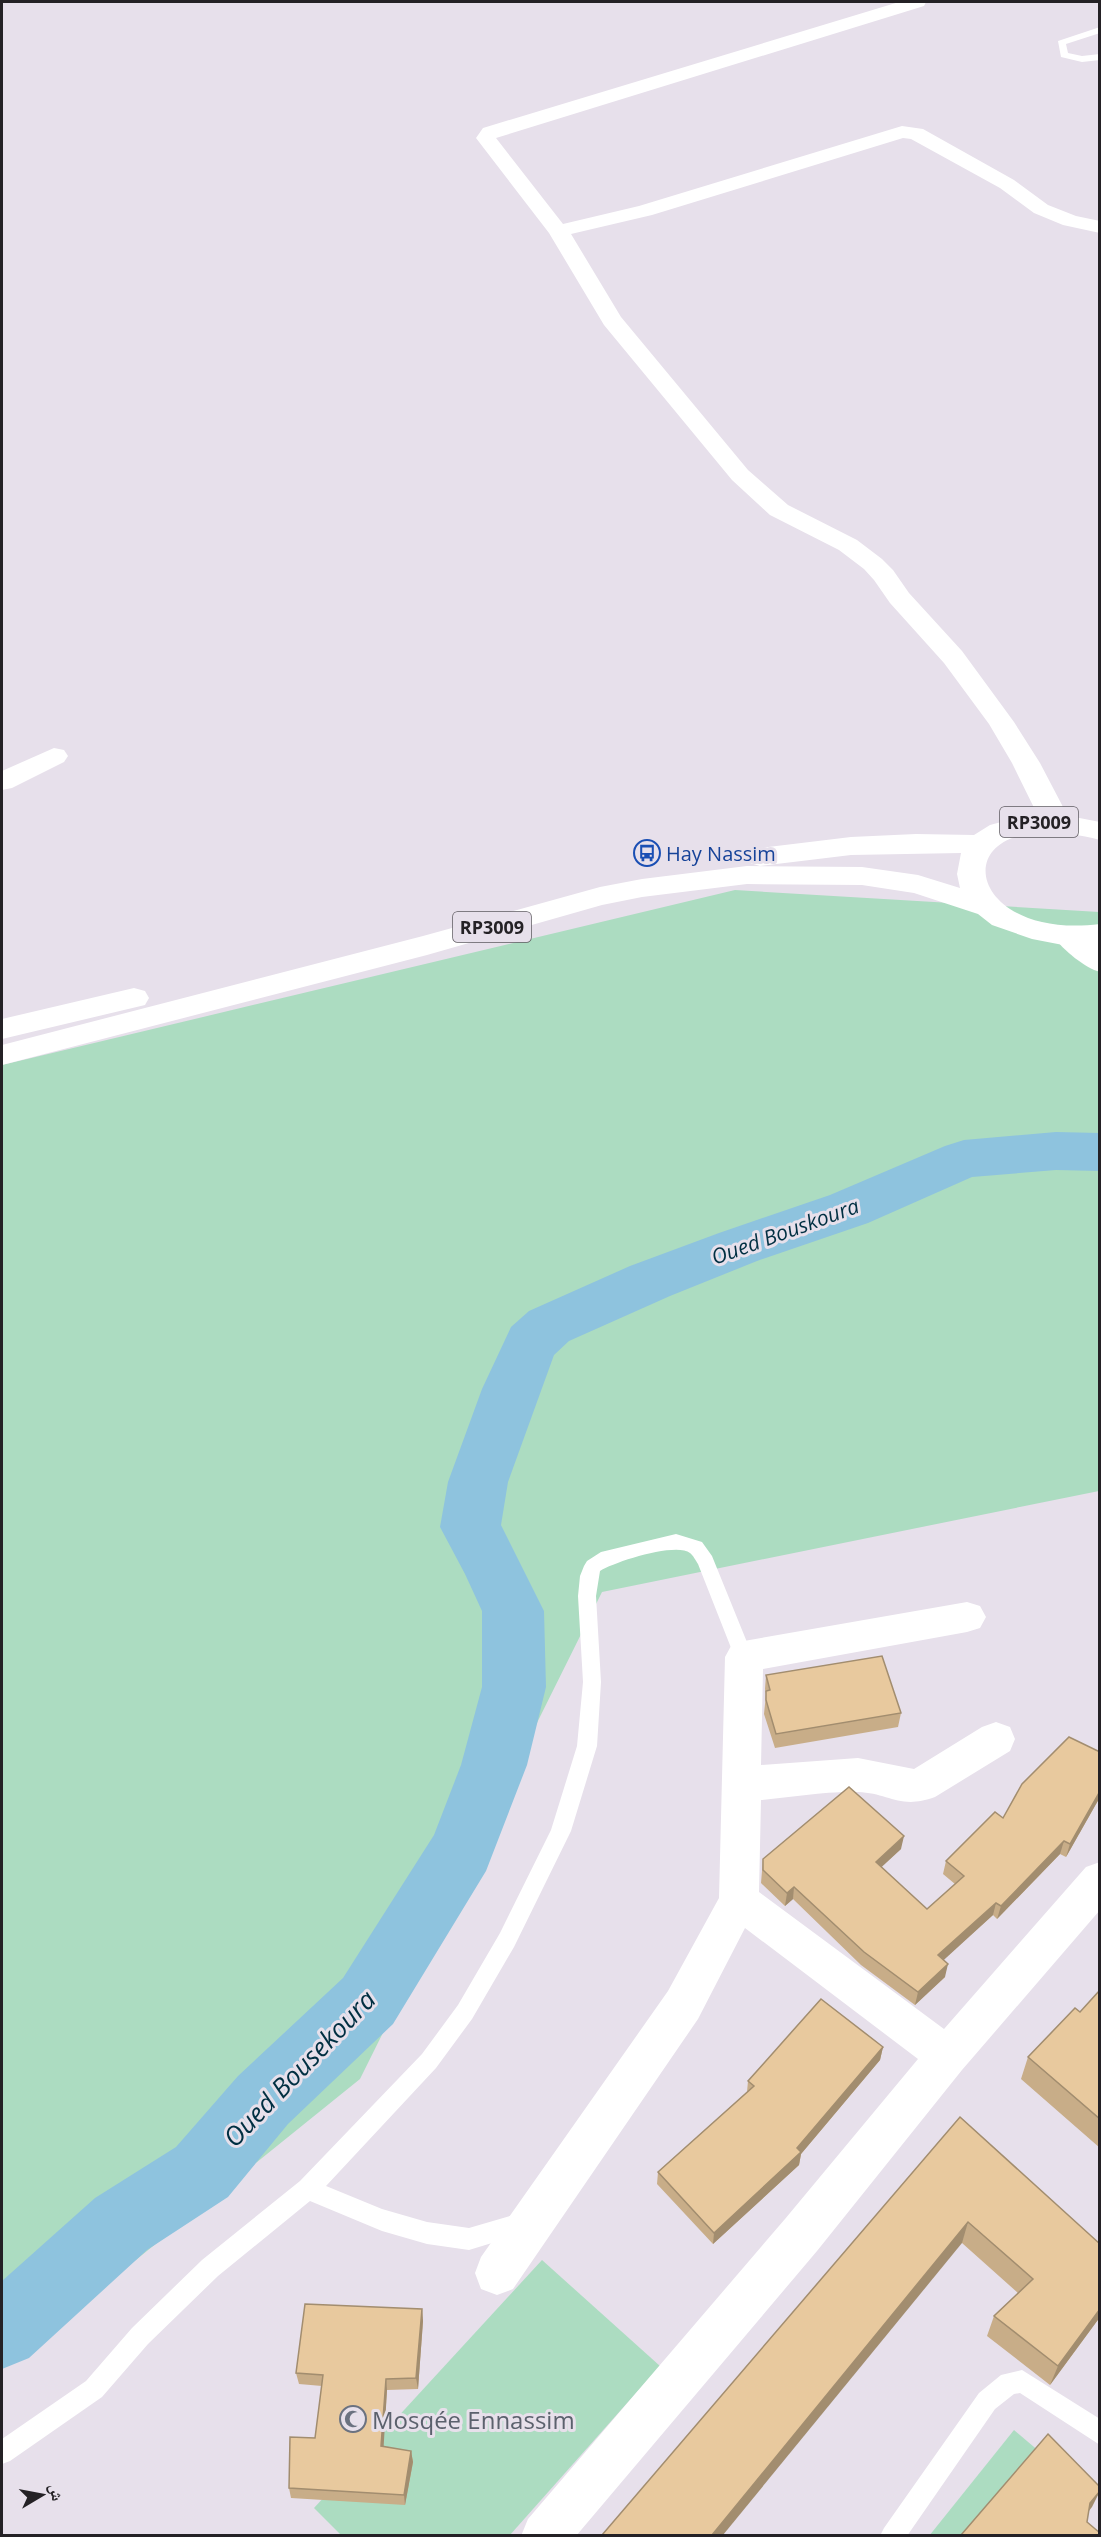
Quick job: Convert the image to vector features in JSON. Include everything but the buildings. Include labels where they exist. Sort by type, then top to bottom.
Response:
[{"type":"street","points":[[917,2],[490,132],[486,138],[558,231],[612,320],[740,475],[779,510],[848,545],[884,575],[898,598],[953,657],[1000,722],[1039,788],[1054,822]]},
{"type":"street","points":[[558,231],[625,217],[902,132],[916,134],[997,178],[1041,209],[1070,221],[1100,227]]},
{"type":"street","points":[[2,782],[54,756]]},
{"type":"street","name":"RP3009","points":[[1100,831],[1072,823],[1054,822],[1032,822],[1012,827],[982,844],[971,864],[973,886],[989,908],[1005,920],[1046,934],[1069,937],[1100,934]]},
{"type":"street","name":"RP3009","points":[[2,1029],[189,986],[613,874],[659,866],[851,846],[916,843],[982,844]]},
{"type":"street","name":"RP3009","points":[[2,1055],[427,945],[600,896],[642,888],[747,875],[862,876],[918,884],[989,908]]},
{"type":"street","points":[[1069,937],[1100,962]]},
{"type":"street","points":[[497,2273],[684,2006],[739,1900],[744,1658],[967,1617]]},
{"type":"street","points":[[741,1784],[858,1775],[873,1776],[913,1787],[921,1785],[996,1739]]},
{"type":"street","points":[[545,2535],[793,2244],[947,2056],[1100,1880]]},
{"type":"street","points":[[739,1900],[947,2056]]},
{"type":"lane","points":[[1100,30],[1061,43],[1064,55],[1082,59],[1100,57]]},
{"type":"lane","points":[[2,2453],[94,2389],[140,2336],[210,2268],[308,2189],[429,2061],[465,2012],[507,1940],[561,1831],[586,1746],[592,1682],[587,1596],[589,1576],[593,1566],[607,1557],[676,1541],[696,1547],[706,1561],[744,1658]]},
{"type":"lane","points":[[308,2189],[382,2220],[428,2233],[469,2239],[505,2230],[536,2217]]},
{"type":"lane","points":[[892,2535],[987,2402],[1009,2383],[1022,2381],[1100,2434]]},
{"type":"green space","points":[[735,890],[1099,912],[1099,1491],[602,1592],[360,2079],[2,2368],[2,1065]]},
{"type":"green space","points":[[542,2260],[660,2366],[510,2535],[341,2535],[314,2508]]},
{"type":"green space","points":[[1014,2430],[1040,2452],[969,2535],[929,2536]]},
{"type":"waterway","name":"Oued Bousekoura","points":[[2,2331],[121,2224],[202,2172],[263,2100],[368,2001],[462,1850],[494,1765],[514,1687],[513,1611],[492,1565],[470,1527],[478,1482],[511,1389],[531,1342],[549,1326],[650,1281],[738,1247],[849,1209],[964,1159],[1056,1151],[1100,1152]]},
{"type":"place","name":"Hay Nassim","points":[[647,853]]},
{"type":"place","name":"Mosqée Ennassim","points":[[353,2419]]},
{"type":"water label","name":"Oued Bouskoura","points":[[785,1231]]}]
